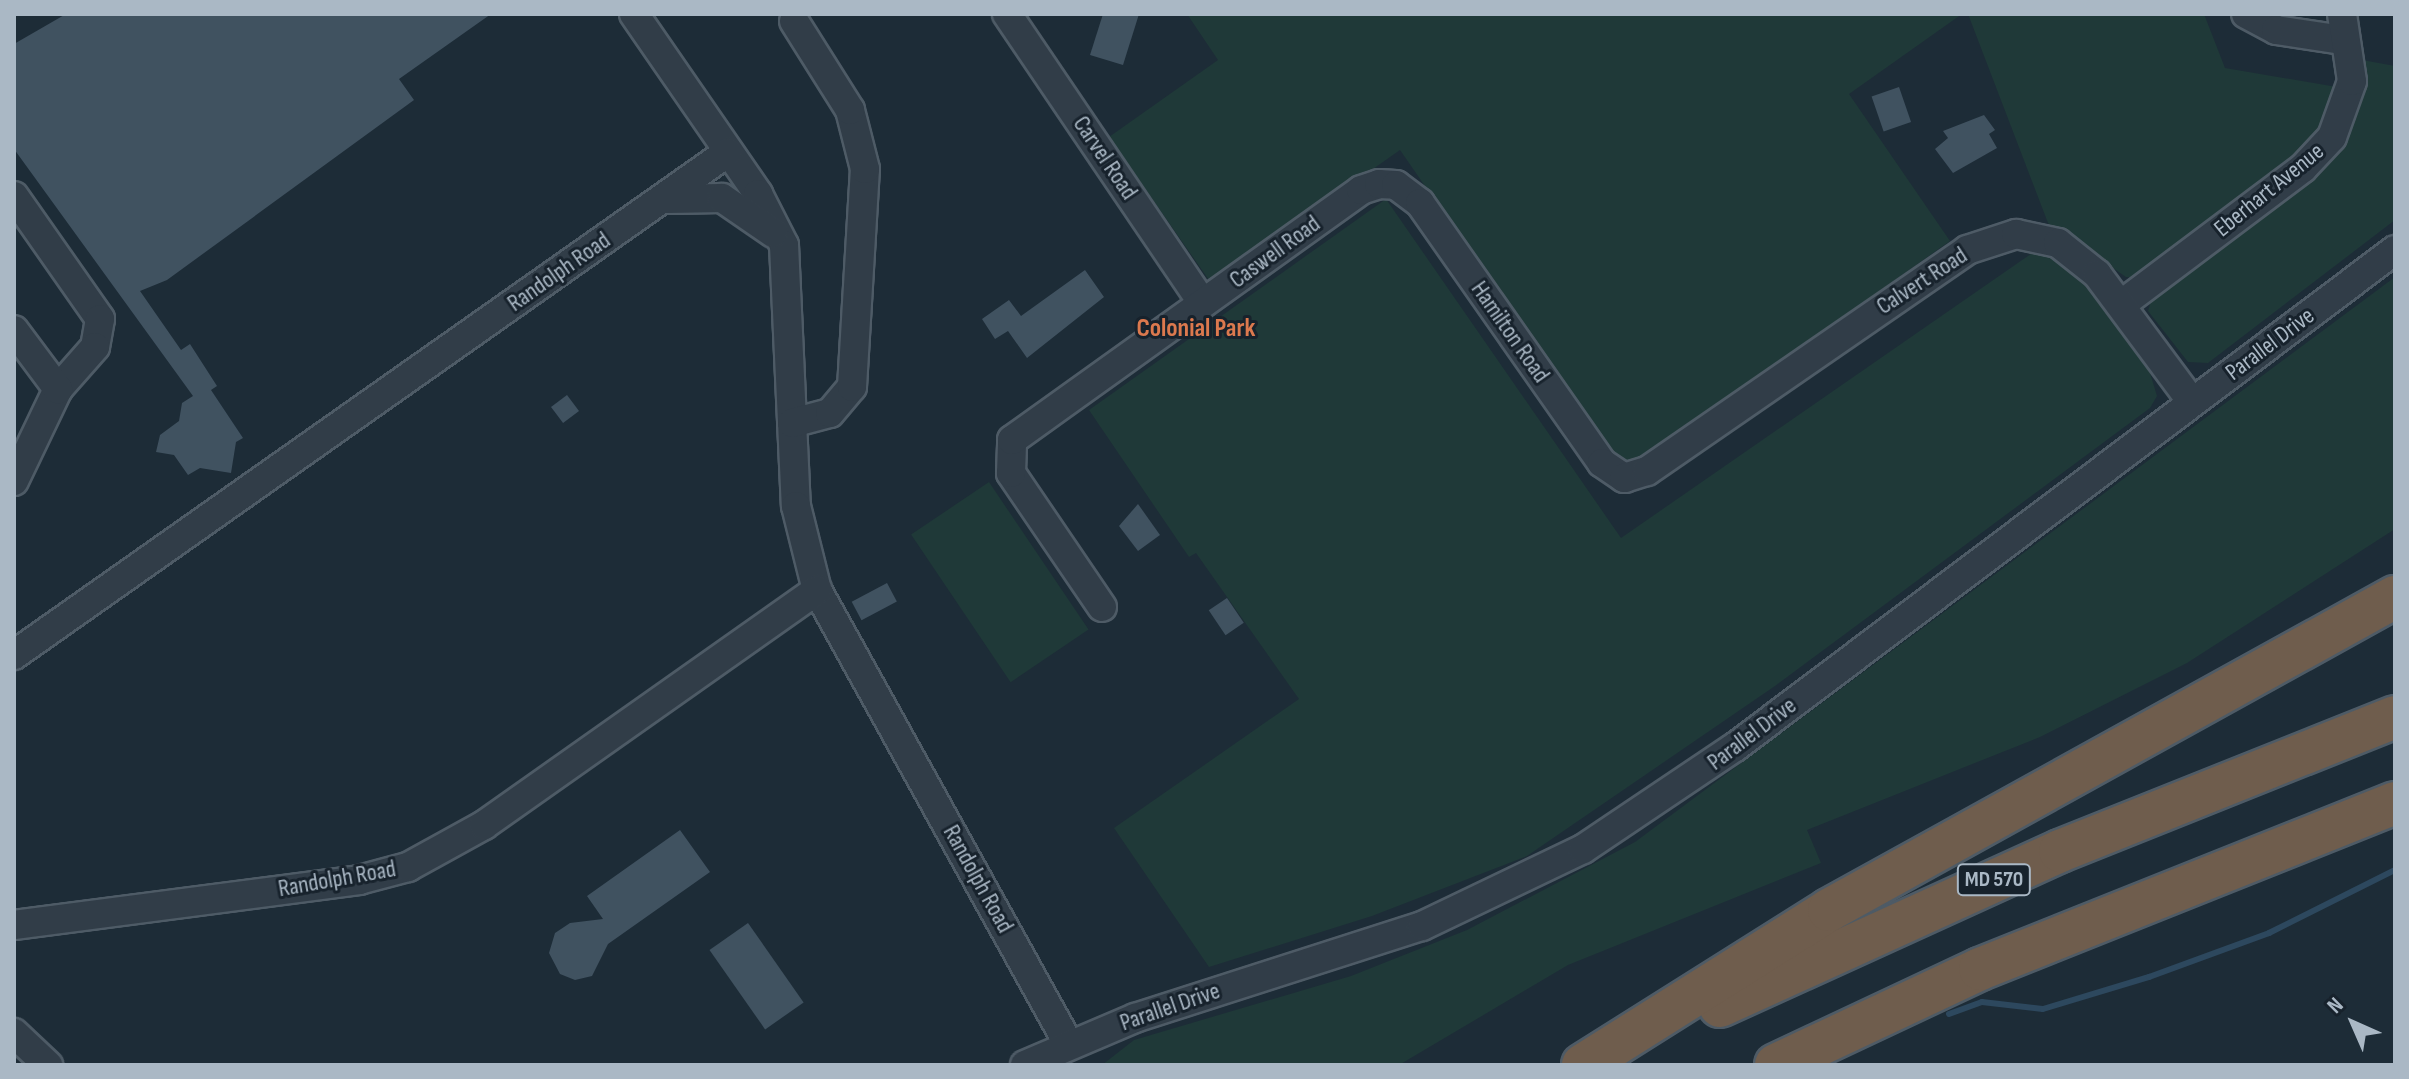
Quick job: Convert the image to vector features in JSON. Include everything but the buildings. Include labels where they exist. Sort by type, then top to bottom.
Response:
[{"type":"highway","points":[[1583,1065],[1829,910],[2395,600]]},
{"type":"highway","name":"MD 570","points":[[1603,1065],[1824,956],[2060,851],[2395,717]]},
{"type":"highway","points":[[1776,1065],[1980,969],[2395,803]]},
{"type":"street","points":[[634,14],[728,152]]},
{"type":"street","name":"Carvel Road","points":[[1007,14],[1203,303]]},
{"type":"street","points":[[2246,14],[2276,30],[2342,27]]},
{"type":"street","points":[[792,423],[830,413],[852,387],[865,169],[850,110],[794,21]]},
{"type":"street","name":"Eberhart Avenue","points":[[2122,304],[2320,152],[2350,100],[2342,27]]},
{"type":"street","name":"Randolph Road","points":[[14,655],[728,152],[784,245],[801,546],[817,590],[1068,1043]]},
{"type":"street","name":"Caswell Road","points":[[1102,607],[1011,473],[1007,449],[1020,431],[1361,190],[1396,185]]},
{"type":"street","name":"Hamilton Road","points":[[1396,185],[1420,203],[1602,463],[1624,478]]},
{"type":"street","points":[[14,196],[100,319],[95,347],[58,389],[14,481]]},
{"type":"street","points":[[662,200],[722,198],[755,215],[784,245]]},
{"type":"street","name":"Calvert Road","points":[[1624,478],[1647,471],[1856,323],[1994,237],[2035,235],[2058,243],[2122,304],[2192,402]]},
{"type":"street","name":"Parallel Drive","points":[[1025,1065],[1068,1043],[1422,926],[1583,849],[1735,747],[2395,250]]},
{"type":"street","points":[[14,330],[58,389]]},
{"type":"street","name":"Randolph Road","points":[[14,925],[359,880],[408,867],[484,825],[817,590]]},
{"type":"street","points":[[14,1033],[48,1065]]},
{"type":"green space","points":[[1187,14],[1962,14],[1849,94],[1950,241],[1623,472],[1400,150],[1211,283],[1109,137],[1218,60]]},
{"type":"green space","points":[[1968,14],[2204,14],[2225,68],[2337,87],[2319,131],[2296,157],[2136,278],[2126,277],[2048,223]]},
{"type":"green space","points":[[2362,60],[2395,66],[2395,220],[2208,363],[2188,362],[2148,311],[2152,298],[2319,168]]},
{"type":"green space","points":[[1386,199],[1621,538],[2038,249],[2090,285],[2147,363],[2157,396],[2150,408],[1775,686],[1527,856],[1372,916],[1209,967],[1114,828],[1299,699],[1196,553],[1189,557],[1089,410]]},
{"type":"green space","points":[[2395,277],[2395,529],[2187,663],[2040,737],[1807,830],[1821,863],[1568,965],[1399,1065],[1102,1065],[1134,1040],[1351,976],[1467,930],[1635,842]]},
{"type":"green space","points":[[989,482],[1089,630],[1011,682],[911,535]]},
{"type":"waterway","points":[[1949,1014],[1982,1002],[2043,1009],[2149,977],[2269,933],[2395,870]]},
{"type":"district","name":"Colonial Park","points":[[1196,329]]}]
